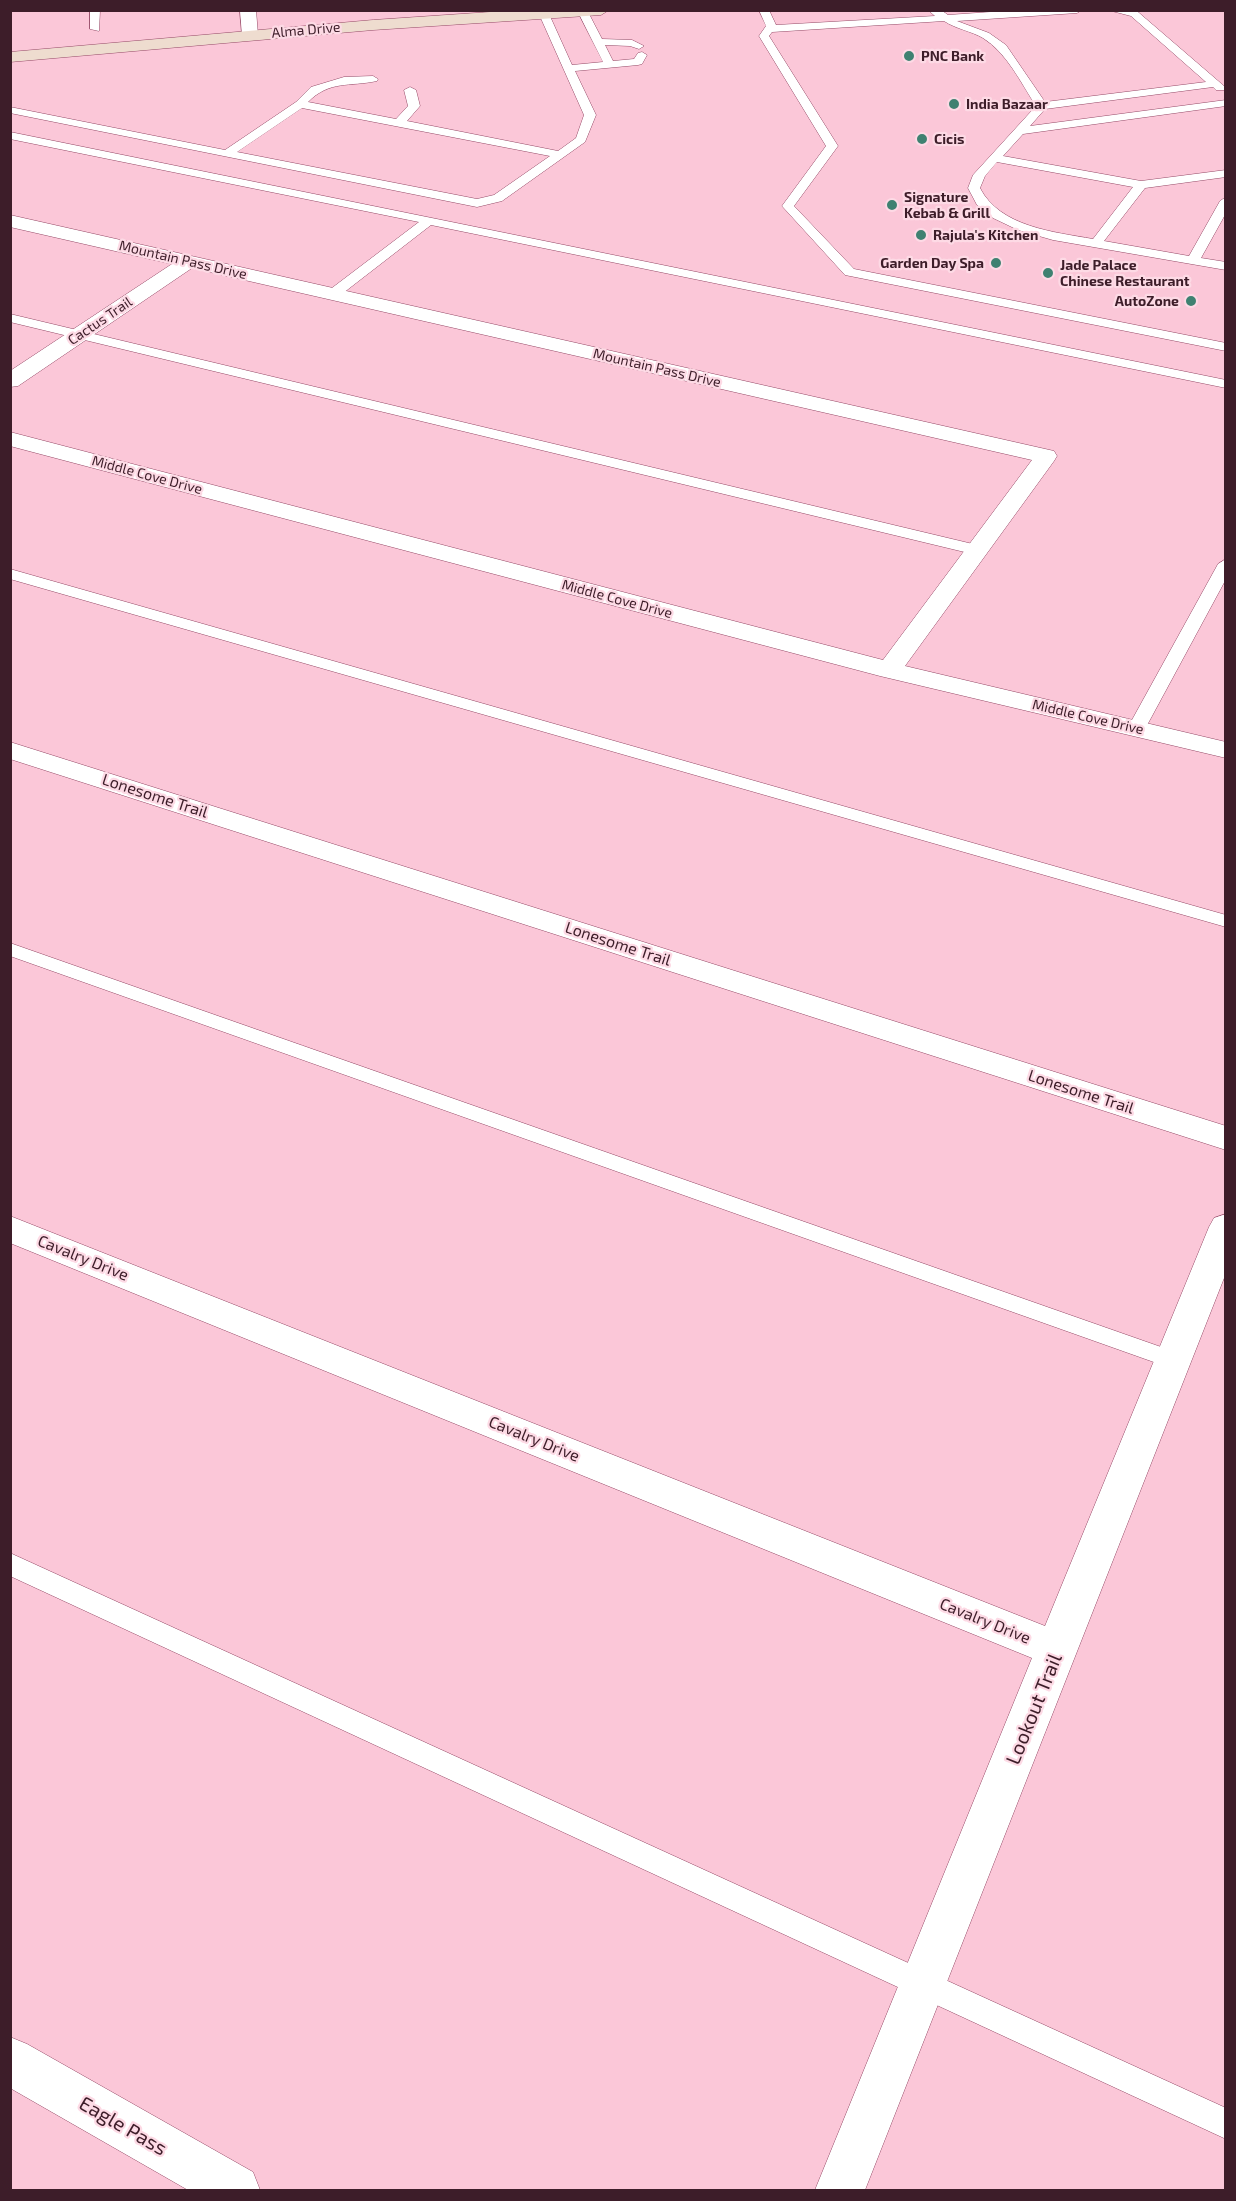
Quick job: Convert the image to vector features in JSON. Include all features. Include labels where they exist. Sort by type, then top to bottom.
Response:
[{"type":"main road","name":"Alma Drive","points":[[10,57],[250,35],[601,10]]},
{"type":"main road","points":[[74,30],[101,28]]},
{"type":"street","points":[[249,15],[250,35]]},
{"type":"street","name":"Mountain Pass Drive","points":[[10,221],[1046,456],[889,670]]},
{"type":"street","name":"Cactus Trail","points":[[10,381],[189,261]]},
{"type":"street","name":"Middle Cove Drive","points":[[10,439],[889,670],[1226,750]]},
{"type":"street","name":"Lonesome Trail","points":[[10,750],[1226,1138]]},
{"type":"street","name":"Lookout Trail","points":[[840,2190],[1226,1227]]},
{"type":"street","name":"Cavalry Drive","points":[[10,1228],[1058,1650]]},
{"type":"street","name":"Eagle Pass","points":[[10,2061],[235,2190]]},
{"type":"lane","points":[[95,10],[101,28]]},
{"type":"lane","points":[[764,10],[771,26],[764,36],[832,146],[788,206],[850,272],[1226,347]]},
{"type":"lane","points":[[769,29],[938,14],[1077,10]]},
{"type":"lane","points":[[1113,10],[1134,14],[1214,84],[1226,91]]},
{"type":"lane","points":[[582,11],[610,65]]},
{"type":"lane","points":[[10,110],[477,203],[498,198],[581,140],[590,115],[570,68],[555,12]]},
{"type":"lane","points":[[938,14],[958,26],[985,35],[1002,47],[1042,106]]},
{"type":"lane","points":[[570,68],[638,62],[641,50],[632,43],[598,42]]},
{"type":"lane","points":[[227,154],[300,104],[315,89],[344,80],[373,79]]},
{"type":"lane","points":[[1214,84],[1042,106],[979,175],[974,188],[981,202],[997,215],[1022,227],[1053,236],[1226,266]]},
{"type":"lane","points":[[400,122],[414,106],[410,90]]},
{"type":"lane","points":[[1019,131],[1226,103]]},
{"type":"lane","points":[[300,104],[560,155]]},
{"type":"lane","points":[[10,135],[1226,384]]},
{"type":"lane","points":[[994,158],[1141,185],[1226,173]]},
{"type":"lane","points":[[1096,243],[1141,185]]},
{"type":"lane","points":[[1193,260],[1226,201]]},
{"type":"lane","points":[[333,294],[430,220]]},
{"type":"lane","points":[[10,318],[977,550]]},
{"type":"lane","points":[[1136,729],[1226,564]]},
{"type":"lane","points":[[10,574],[1226,921]]},
{"type":"lane","points":[[10,949],[1173,1360]]},
{"type":"lane","points":[[10,1564],[922,1986],[1226,2124]]},
{"type":"place","name":"PNC Bank","points":[[909,56]]},
{"type":"place","name":"India Bazaar","points":[[954,104]]},
{"type":"place","name":"Cicis","points":[[922,139]]},
{"type":"place","name":"Signature Kebab & Grill","points":[[892,205]]},
{"type":"place","name":"Rajula's Kitchen","points":[[921,235]]},
{"type":"place","name":"Garden Day Spa","points":[[996,263]]},
{"type":"place","name":"Jade Palace Chinese Restaurant","points":[[1048,273]]},
{"type":"place","name":"AutoZone","points":[[1191,301]]}]
